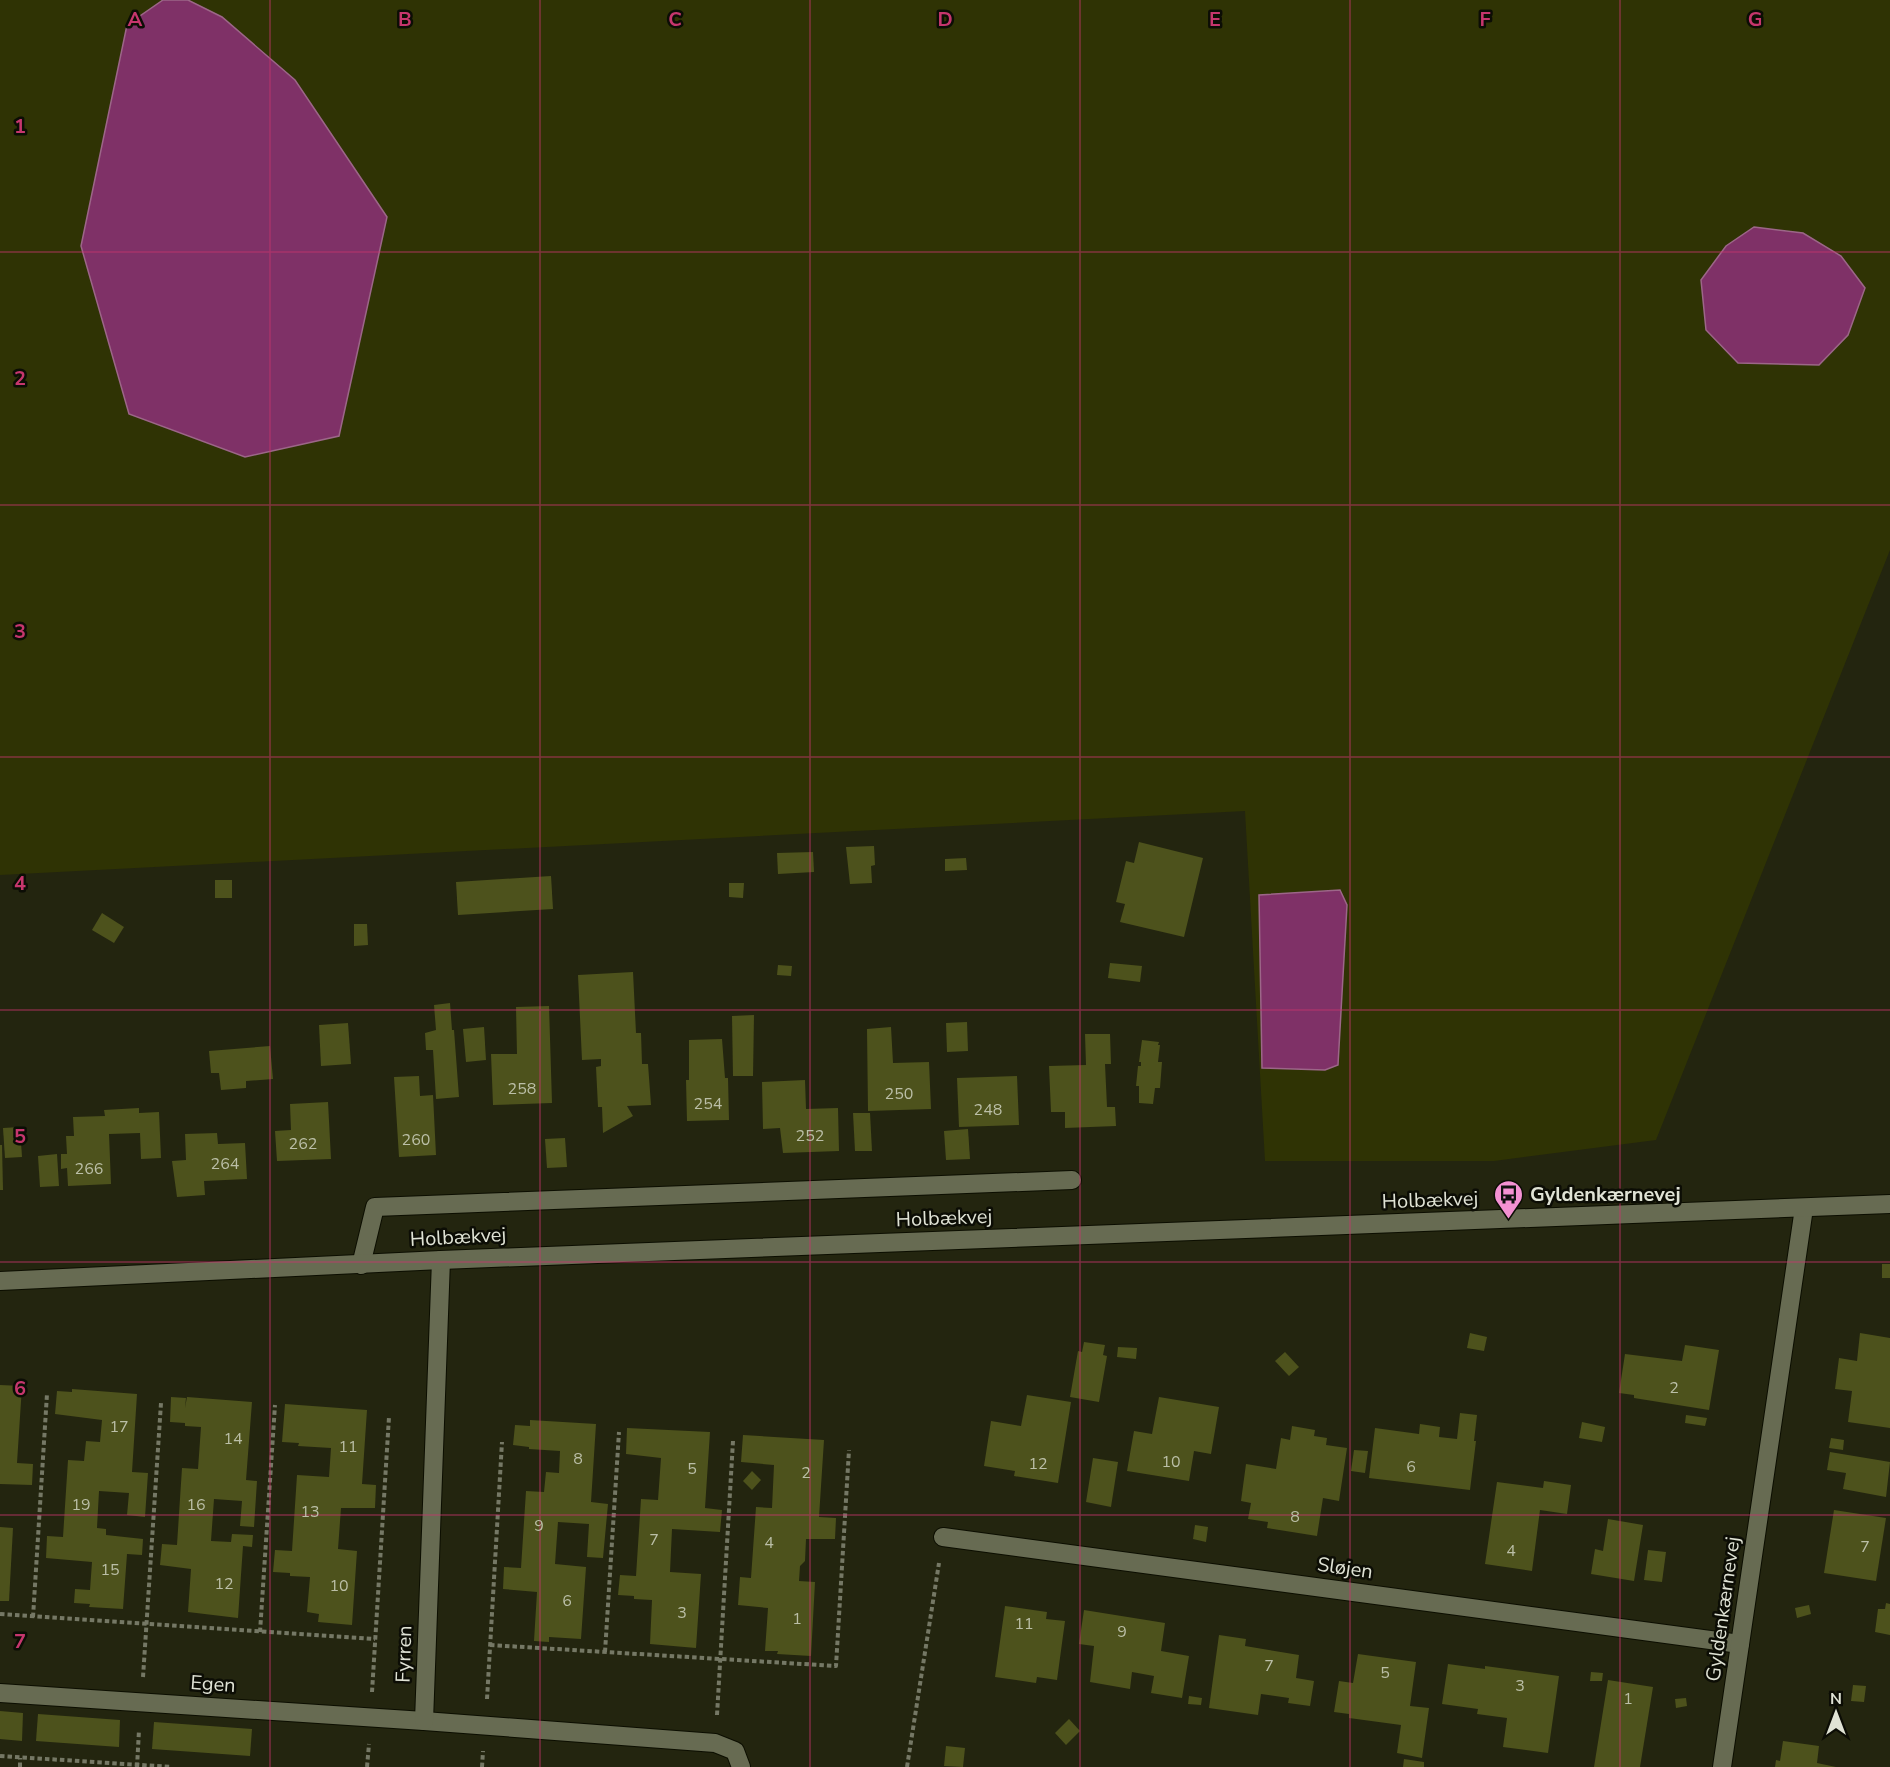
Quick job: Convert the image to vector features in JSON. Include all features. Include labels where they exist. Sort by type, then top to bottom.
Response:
[{"type":"street","points":[[361,1265],[375,1207],[1072,1180]]},
{"type":"street","name":"Holbækvej","points":[[0,1281],[441,1260],[1890,1204]]},
{"type":"street","name":"Gyldenkærnevej","points":[[1722,1767],[1804,1208]]},
{"type":"street","name":"Fyrren","points":[[424,1720],[441,1260]]},
{"type":"street","name":"Sløjen","points":[[943,1537],[1740,1644]]},
{"type":"street","name":"Egen","points":[[0,1693],[424,1720]]},
{"type":"street","points":[[424,1720],[715,1743],[735,1751],[741,1767]]},
{"type":"path","points":[[33,1617],[47,1394]]},
{"type":"path","points":[[137,1766],[161,1402]]},
{"type":"path","points":[[260,1632],[275,1406]]},
{"type":"path","points":[[367,1767],[389,1417]]},
{"type":"path","points":[[605,1652],[619,1432]]},
{"type":"path","points":[[715,1743],[733,1441]]},
{"type":"path","points":[[482,1767],[502,1442]]},
{"type":"path","points":[[490,1645],[836,1666],[849,1450]]},
{"type":"path","points":[[907,1767],[943,1537]]},
{"type":"path","points":[[0,1614],[375,1639]]},
{"type":"path","points":[[0,1756],[172,1767]]},
{"type":"path","points":[[20,1758],[20,1767]]},
{"type":"green space","points":[[0,0],[1890,0],[1890,550],[1656,1140],[1494,1161],[1265,1161],[1245,811],[0,875]]},
{"type":"shaded area","points":[[163,0],[188,0],[222,17],[295,80],[387,217],[339,436],[245,457],[129,414],[81,246],[127,25]]},
{"type":"shaded area","points":[[1754,227],[1803,233],[1841,256],[1865,288],[1848,335],[1819,365],[1738,363],[1706,330],[1701,280],[1726,246]]},
{"type":"shaded area","points":[[1340,890],[1347,905],[1338,1065],[1325,1070],[1262,1068],[1259,895]]},
{"type":"building","points":[[1139,842],[1203,858],[1184,937],[1120,922],[1125,904],[1116,902],[1126,861],[1134,863]]},
{"type":"building","points":[[874,846],[875,865],[871,866],[872,883],[850,884],[846,847]]},
{"type":"building","points":[[813,852],[814,872],[778,874],[777,853]]},
{"type":"building","points":[[966,858],[967,870],[945,871],[945,859]]},
{"type":"building","points":[[551,876],[553,909],[458,915],[456,882]]},
{"type":"building","points":[[215,880],[232,880],[232,898],[215,898]]},
{"type":"building","points":[[729,883],[744,883],[743,898],[729,897]]},
{"type":"building","points":[[102,913],[124,927],[114,943],[92,930]]},
{"type":"building","points":[[354,924],[367,924],[368,945],[354,946]]},
{"type":"building","points":[[1110,963],[1142,966],[1140,982],[1108,978]]},
{"type":"building","points":[[778,965],[792,966],[791,976],[777,975]]},
{"type":"building","points":[[633,972],[636,1033],[641,1033],[642,1064],[648,1064],[651,1105],[627,1106],[633,1116],[603,1133],[602,1107],[598,1107],[596,1067],[601,1066],[601,1059],[582,1060],[578,975]]},
{"type":"building","points":[[450,1003],[459,1097],[436,1099],[433,1050],[426,1050],[425,1033],[436,1030],[434,1005]]},
{"type":"building","points":[[549,1006],[552,1103],[493,1105],[491,1054],[517,1054],[516,1007]]},
{"type":"building","points":[[754,1015],[753,1076],[733,1076],[732,1016]]},
{"type":"building","points":[[967,1022],[968,1051],[947,1052],[946,1023]]},
{"type":"building","points":[[348,1023],[351,1064],[321,1066],[319,1025]]},
{"type":"building","points":[[484,1027],[486,1060],[466,1062],[463,1029]]},
{"type":"building","points":[[891,1027],[893,1063],[929,1062],[931,1109],[868,1111],[867,1029]]},
{"type":"building","points":[[1085,1034],[1110,1034],[1111,1064],[1105,1064],[1107,1107],[1115,1107],[1116,1126],[1065,1128],[1065,1112],[1051,1112],[1049,1066],[1086,1065]]},
{"type":"building","points":[[722,1039],[725,1078],[728,1078],[729,1120],[687,1121],[686,1080],[689,1080],[689,1040]]},
{"type":"building","points":[[1142,1040],[1159,1042],[1158,1045],[1160,1045],[1158,1062],[1162,1062],[1160,1088],[1155,1088],[1153,1104],[1139,1103],[1139,1086],[1136,1086],[1138,1066],[1141,1066],[1139,1062]]},
{"type":"building","points":[[270,1046],[273,1079],[246,1081],[246,1088],[221,1090],[219,1073],[211,1073],[209,1051]]},
{"type":"building","points":[[419,1076],[420,1096],[433,1095],[436,1155],[399,1157],[394,1077]]},
{"type":"building","points":[[1017,1076],[1019,1125],[959,1127],[957,1078]]},
{"type":"building","points":[[805,1080],[806,1109],[838,1108],[839,1151],[783,1153],[780,1128],[763,1129],[762,1082]]},
{"type":"building","points":[[328,1102],[331,1159],[277,1161],[275,1131],[291,1130],[290,1104]]},
{"type":"building","points":[[139,1108],[139,1113],[159,1112],[161,1158],[141,1159],[140,1133],[109,1134],[111,1184],[68,1186],[67,1168],[61,1169],[61,1154],[67,1154],[66,1136],[74,1136],[73,1117],[105,1116],[104,1110]]},
{"type":"building","points":[[853,1113],[870,1113],[872,1151],[855,1151]]},
{"type":"building","points":[[20,1127],[22,1157],[5,1158],[3,1128]]},
{"type":"building","points":[[968,1129],[970,1159],[946,1160],[944,1131]]},
{"type":"building","points":[[217,1133],[218,1144],[245,1143],[247,1179],[204,1181],[205,1195],[177,1197],[172,1161],[186,1160],[185,1134]]},
{"type":"building","points":[[565,1138],[567,1167],[547,1168],[545,1139]]},
{"type":"building","points":[[0,1145],[2,1145],[3,1190],[0,1190]]},
{"type":"building","points":[[57,1154],[59,1186],[40,1187],[38,1156]]},
{"type":"building","points":[[1882,1264],[1890,1264],[1890,1278],[1882,1278]]},
{"type":"building","points":[[1470,1333],[1487,1337],[1484,1351],[1467,1348]]},
{"type":"building","points":[[1860,1333],[1890,1338],[1890,1428],[1848,1422],[1852,1391],[1835,1389],[1839,1358],[1857,1361]]},
{"type":"building","points":[[1084,1342],[1105,1345],[1103,1355],[1107,1356],[1099,1402],[1070,1397],[1078,1351],[1082,1352]]},
{"type":"building","points":[[1685,1345],[1719,1350],[1709,1410],[1634,1398],[1634,1395],[1619,1393],[1625,1354],[1682,1361]]},
{"type":"building","points":[[1118,1347],[1137,1348],[1136,1359],[1117,1357]]},
{"type":"building","points":[[1285,1352],[1299,1367],[1289,1376],[1275,1361]]},
{"type":"building","points":[[0,1385],[22,1386],[17,1463],[33,1464],[32,1485],[0,1484]]},
{"type":"building","points":[[72,1389],[137,1394],[132,1472],[148,1473],[145,1517],[127,1515],[129,1493],[99,1491],[97,1528],[106,1529],[106,1535],[143,1539],[142,1555],[127,1554],[123,1609],[89,1607],[90,1604],[74,1603],[75,1589],[90,1590],[92,1562],[46,1558],[47,1536],[63,1537],[68,1460],[84,1461],[86,1441],[100,1442],[102,1420],[55,1414],[57,1391],[72,1392]]},
{"type":"building","points":[[1027,1395],[1071,1402],[1058,1483],[1014,1476],[1015,1471],[984,1466],[991,1421],[1021,1426]]},
{"type":"building","points":[[171,1397],[186,1398],[185,1408],[187,1397],[252,1402],[246,1480],[257,1481],[254,1527],[240,1526],[242,1501],[214,1499],[211,1541],[231,1542],[232,1534],[253,1535],[252,1547],[243,1546],[238,1618],[188,1612],[191,1569],[160,1565],[162,1544],[177,1545],[182,1468],[198,1469],[201,1427],[170,1422]]},
{"type":"building","points":[[1159,1397],[1219,1407],[1211,1454],[1194,1451],[1189,1481],[1127,1471],[1134,1431],[1152,1434]]},
{"type":"building","points":[[285,1404],[367,1410],[362,1484],[376,1485],[375,1508],[341,1508],[338,1549],[357,1551],[352,1625],[318,1622],[319,1614],[307,1612],[310,1577],[273,1572],[275,1550],[292,1551],[297,1475],[329,1477],[331,1448],[298,1446],[299,1443],[282,1442]]},
{"type":"building","points":[[1460,1413],[1477,1415],[1470,1490],[1369,1478],[1375,1428],[1419,1434],[1420,1424],[1440,1427],[1439,1437],[1457,1439]]},
{"type":"building","points":[[1686,1415],[1707,1418],[1705,1426],[1685,1423]]},
{"type":"building","points":[[530,1420],[596,1424],[591,1502],[608,1504],[603,1558],[587,1557],[589,1524],[558,1522],[555,1564],[586,1567],[581,1639],[549,1637],[549,1642],[534,1641],[537,1592],[503,1589],[504,1567],[521,1568],[526,1491],[544,1492],[546,1472],[559,1473],[560,1451],[529,1449],[529,1447],[513,1445],[515,1425],[530,1426]]},
{"type":"building","points":[[1582,1422],[1605,1427],[1602,1442],[1579,1438]]},
{"type":"building","points":[[1292,1426],[1315,1430],[1314,1436],[1327,1438],[1326,1445],[1347,1448],[1339,1501],[1323,1498],[1317,1536],[1267,1528],[1268,1522],[1248,1519],[1251,1503],[1241,1501],[1246,1464],[1276,1469],[1281,1438],[1290,1440]]},
{"type":"building","points":[[627,1428],[710,1432],[705,1508],[722,1510],[720,1532],[672,1529],[670,1572],[701,1574],[696,1648],[650,1644],[652,1600],[618,1595],[620,1575],[636,1576],[641,1499],[658,1500],[661,1458],[626,1454]]},
{"type":"building","points":[[743,1435],[824,1440],[819,1517],[836,1518],[835,1539],[806,1539],[805,1561],[800,1566],[799,1581],[815,1582],[811,1656],[765,1651],[768,1608],[738,1605],[740,1577],[751,1578],[756,1507],[772,1508],[774,1465],[741,1462]]},
{"type":"building","points":[[1831,1438],[1844,1440],[1843,1450],[1829,1448]]},
{"type":"building","points":[[1354,1450],[1368,1451],[1365,1473],[1351,1471]]},
{"type":"building","points":[[1830,1452],[1890,1462],[1886,1497],[1843,1489],[1846,1473],[1827,1470]]},
{"type":"building","points":[[1093,1458],[1118,1462],[1111,1507],[1086,1502]]},
{"type":"building","points":[[752,1471],[761,1480],[752,1490],[743,1481]]},
{"type":"building","points":[[1544,1481],[1571,1485],[1567,1514],[1540,1510],[1532,1571],[1485,1564],[1497,1482],[1543,1488]]},
{"type":"building","points":[[1834,1510],[1886,1518],[1876,1581],[1824,1573]]},
{"type":"building","points":[[1608,1519],[1643,1525],[1634,1581],[1591,1574],[1595,1549],[1603,1551]]},
{"type":"building","points":[[1195,1525],[1208,1527],[1206,1542],[1193,1539]]},
{"type":"building","points":[[0,1527],[13,1528],[9,1601],[0,1601]]},
{"type":"building","points":[[1648,1550],[1666,1552],[1662,1582],[1644,1580]]},
{"type":"building","points":[[1886,1603],[1890,1604],[1890,1635],[1875,1632],[1878,1609],[1885,1609]]},
{"type":"building","points":[[1809,1605],[1811,1614],[1797,1618],[1795,1608]]},
{"type":"building","points":[[1005,1606],[1047,1612],[1046,1619],[1065,1621],[1057,1680],[1037,1677],[1036,1683],[995,1677]]},
{"type":"building","points":[[1084,1610],[1165,1623],[1161,1651],[1189,1656],[1182,1698],[1151,1693],[1154,1676],[1132,1672],[1130,1689],[1090,1682],[1094,1646],[1079,1644]]},
{"type":"building","points":[[1219,1635],[1246,1639],[1245,1646],[1299,1655],[1296,1678],[1314,1681],[1310,1706],[1288,1703],[1289,1698],[1261,1694],[1258,1715],[1209,1708]]},
{"type":"building","points":[[1358,1654],[1416,1662],[1410,1706],[1429,1708],[1422,1758],[1397,1753],[1401,1725],[1349,1718],[1349,1714],[1334,1712],[1339,1681],[1353,1683]]},
{"type":"building","points":[[1448,1664],[1485,1669],[1485,1666],[1559,1676],[1548,1753],[1503,1747],[1507,1718],[1477,1714],[1478,1709],[1442,1704]]},
{"type":"building","points":[[1591,1672],[1603,1673],[1602,1681],[1590,1681]]},
{"type":"building","points":[[1608,1680],[1653,1687],[1640,1767],[1594,1767]]},
{"type":"building","points":[[1853,1685],[1866,1686],[1864,1702],[1851,1701]]},
{"type":"building","points":[[1189,1696],[1202,1698],[1201,1705],[1188,1704]]},
{"type":"building","points":[[1686,1698],[1687,1706],[1676,1708],[1675,1699]]},
{"type":"building","points":[[0,1711],[23,1713],[22,1741],[0,1739]]},
{"type":"building","points":[[38,1714],[120,1720],[119,1747],[36,1741]]},
{"type":"building","points":[[1069,1719],[1080,1731],[1066,1745],[1055,1733]]},
{"type":"building","points":[[154,1722],[252,1729],[250,1756],[152,1749]]},
{"type":"building","points":[[1783,1741],[1819,1746],[1817,1763],[1836,1767],[1775,1767],[1776,1760],[1780,1761]]},
{"type":"building","points":[[946,1746],[965,1748],[963,1767],[944,1766]]},
{"type":"building","points":[[1404,1759],[1424,1762],[1424,1767],[1403,1767]]},
{"type":"place","name":"Gyldenkærnevej","points":[[1509,1220]]}]
